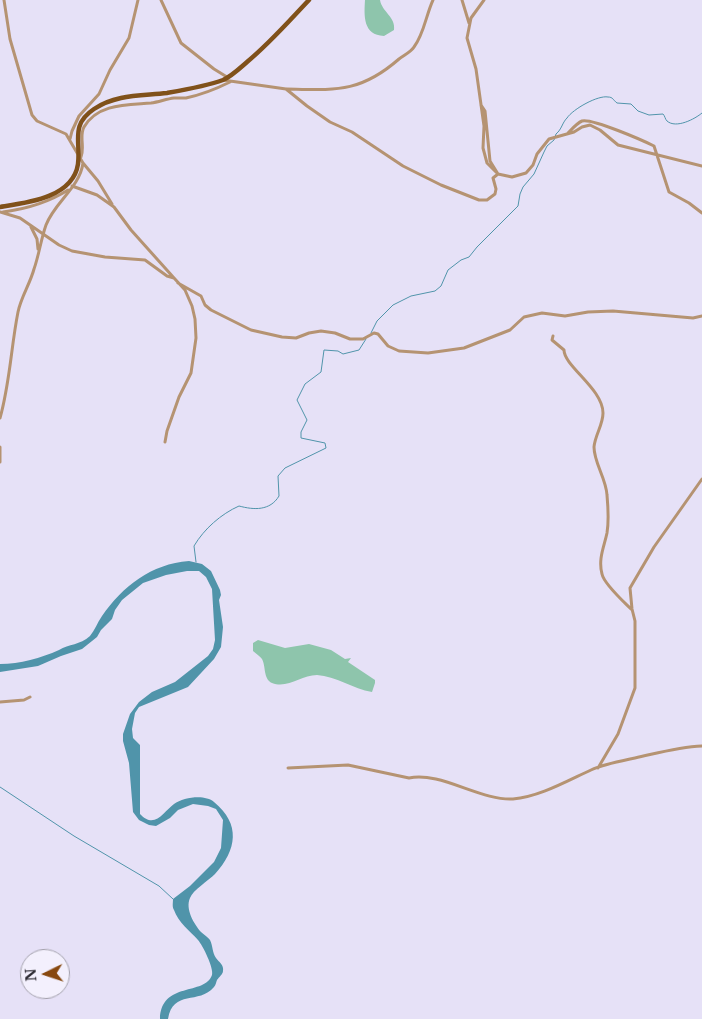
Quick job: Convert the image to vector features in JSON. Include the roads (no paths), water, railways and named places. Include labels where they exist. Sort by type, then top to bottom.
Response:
[{"type":"main road","points":[[0,207],[35,200],[52,194],[68,183],[75,174],[78,165],[79,155],[76,139],[80,125],[85,117],[99,106],[121,97],[168,92],[225,79],[264,48],[309,0]]},
{"type":"street","points":[[4,0],[10,39],[32,115],[37,121],[66,134],[83,163],[114,207],[131,230],[146,244],[185,290],[192,306],[196,338],[191,373],[179,397],[165,442]]},
{"type":"street","points":[[70,140],[79,116],[99,94],[110,70],[129,38],[138,0]]},
{"type":"street","points":[[161,0],[181,43],[225,79],[230,82],[286,89],[331,89],[367,82],[414,48],[433,0]]},
{"type":"street","points":[[462,0],[469,23],[467,38],[476,69],[481,106],[485,111],[490,161],[498,174],[512,177],[526,173],[533,165],[537,154],[548,139],[590,126],[600,130],[618,145],[702,166]]},
{"type":"street","points":[[469,23],[484,0]]},
{"type":"street","points":[[79,155],[83,152],[82,136],[84,126],[102,110],[122,105],[186,98],[216,89],[230,82]]},
{"type":"street","points":[[286,89],[330,122],[352,132],[403,166],[450,190],[479,200],[487,200],[495,194],[494,178],[498,174]]},
{"type":"street","points":[[566,134],[585,120],[600,124],[654,146],[669,192],[702,213]]},
{"type":"street","points":[[0,418],[6,398],[18,310],[34,270],[46,224],[81,174],[83,163]]},
{"type":"street","points":[[72,186],[97,195],[114,207]]},
{"type":"street","points":[[1,212],[18,210],[48,200],[69,190]]},
{"type":"street","points":[[1,212],[20,218],[60,246],[72,251],[105,257],[145,260],[167,276],[174,278]]},
{"type":"street","points":[[30,226],[37,238],[38,251]]},
{"type":"street","points":[[178,283],[201,296],[205,305],[211,310],[251,330],[296,338],[321,331],[335,333],[350,339],[363,339],[374,333],[378,334],[388,346],[399,352],[428,353],[464,348],[510,330],[524,317],[542,313],[565,316],[588,312],[613,311],[692,318],[702,316]]},
{"type":"street","points":[[553,336],[552,340],[564,350],[564,355],[578,374],[587,381],[602,406],[602,419],[594,446],[607,492],[607,533],[601,551],[602,577],[616,595],[632,609]]},
{"type":"street","points":[[0,447],[0,462]]},
{"type":"street","points":[[598,768],[618,734],[635,688],[636,621],[632,609],[630,588],[654,548],[702,479]]},
{"type":"street","points":[[0,702],[24,700],[30,697]]},
{"type":"street","points":[[288,768],[339,765],[362,767],[409,778],[415,776],[435,779],[508,799],[515,799],[546,790],[598,768],[671,748],[702,746]]},
{"type":"water","points":[[189,561],[202,564],[211,571],[220,590],[219,600],[223,627],[221,647],[214,659],[188,687],[139,707],[135,713],[132,729],[133,738],[140,745],[140,814],[150,820],[155,820],[178,802],[194,797],[205,798],[214,802],[223,810],[229,819],[233,837],[228,856],[222,865],[215,874],[194,892],[189,902],[189,911],[193,921],[210,940],[215,956],[223,967],[223,972],[215,986],[208,992],[181,1000],[175,1004],[168,1019],[160,1019],[162,1007],[168,999],[175,994],[201,985],[208,981],[212,975],[210,962],[203,947],[176,914],[173,908],[173,899],[190,886],[214,862],[221,848],[223,820],[216,809],[193,804],[178,810],[170,818],[156,826],[139,820],[133,812],[129,763],[123,734],[130,714],[139,702],[152,692],[175,682],[208,656],[213,649],[215,640],[212,589],[206,577],[199,571],[166,575],[143,583],[122,600],[115,610],[112,619],[97,637],[82,649],[38,666],[0,672],[0,664],[23,662],[38,658],[82,641],[90,636],[102,616],[119,595],[139,578],[162,567]]},
{"type":"waterway","points":[[371,333],[377,321],[393,305],[411,296],[435,291],[441,286],[448,270],[461,260],[469,257],[518,206],[523,187],[534,174],[547,146],[554,140],[570,114],[580,107],[592,100],[610,97],[617,103],[631,104],[638,111],[649,115],[663,114],[667,121],[675,124],[695,118],[702,113]]},
{"type":"waterway","points":[[196,562],[194,546],[214,523],[226,513],[239,506],[256,509],[271,504],[279,496],[278,476],[285,468],[326,448],[325,443],[301,438],[301,432],[307,420],[297,400],[305,384],[321,372],[324,350],[338,351],[343,354],[359,350],[366,339]]},
{"type":"waterway","points":[[0,787],[74,836],[159,886],[173,899]]}]
